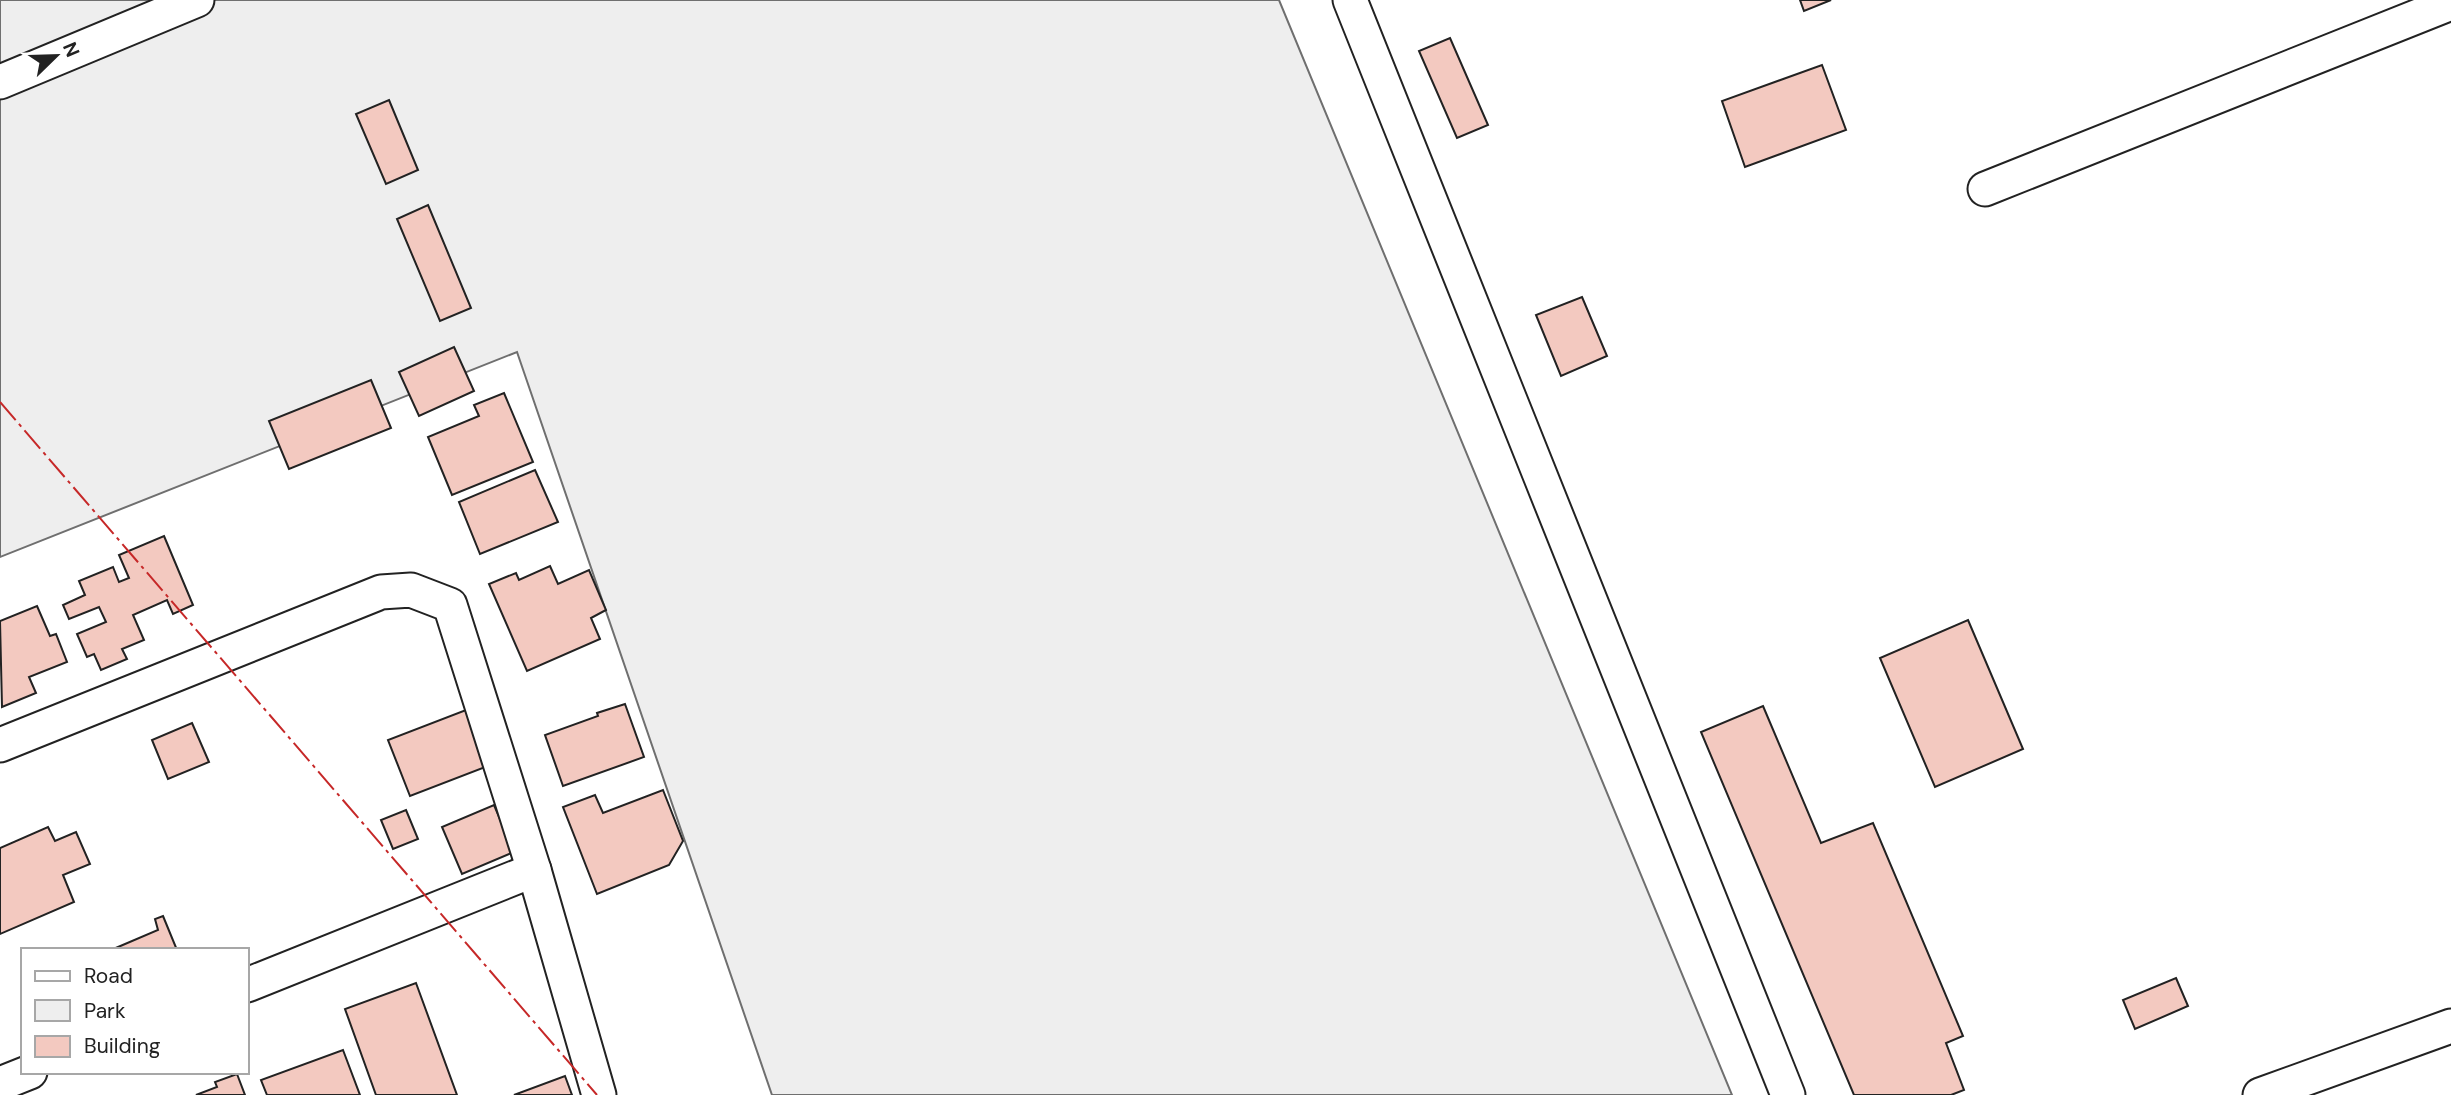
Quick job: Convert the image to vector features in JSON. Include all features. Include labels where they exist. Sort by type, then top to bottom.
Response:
[{"type":"street","points":[[0,82],[197,0]]},
{"type":"street","points":[[1350,0],[1788,1095]]},
{"type":"street","points":[[1985,189],[2451,3]]},
{"type":"street","points":[[0,744],[381,592],[411,590],[450,606],[534,870],[599,1095]]},
{"type":"street","points":[[248,985],[534,870]]},
{"type":"street","points":[[2260,1095],[2451,1026]]},
{"type":"street","points":[[0,1084],[25,1074]]},
{"type":"green space","points":[[0,0],[1279,0],[1732,1095],[772,1095],[517,352],[0,557]]},
{"type":"building","points":[[1800,0],[1831,0],[1804,11]]},
{"type":"building","points":[[1450,38],[1488,125],[1457,138],[1419,51]]},
{"type":"building","points":[[1822,65],[1846,130],[1745,167],[1722,101]]},
{"type":"building","points":[[389,100],[418,170],[386,184],[356,114]]},
{"type":"building","points":[[428,205],[471,308],[440,321],[397,219]]},
{"type":"building","points":[[1582,297],[1607,356],[1561,376],[1536,315]]},
{"type":"building","points":[[454,347],[474,391],[419,416],[399,372]]},
{"type":"building","points":[[371,380],[391,428],[289,469],[269,421]]},
{"type":"building","points":[[504,393],[533,462],[452,495],[428,437],[479,416],[474,405]]},
{"type":"building","points":[[535,470],[558,522],[480,554],[459,502]]},
{"type":"building","points":[[164,536],[193,605],[173,614],[167,600],[133,615],[144,640],[122,649],[127,659],[101,670],[94,654],[87,657],[77,634],[106,622],[99,607],[69,619],[63,605],[85,595],[79,581],[113,567],[119,582],[129,578],[119,555]]},
{"type":"building","points":[[550,566],[558,584],[589,570],[606,610],[591,618],[600,639],[527,671],[489,584],[516,573],[519,580]]},
{"type":"building","points":[[37,606],[50,636],[56,634],[67,662],[29,677],[36,693],[2,707],[0,621]]},
{"type":"building","points":[[1968,620],[2023,749],[1935,787],[1880,658]]},
{"type":"building","points":[[625,704],[644,757],[563,786],[545,735]]},
{"type":"building","points":[[1763,706],[1821,843],[1873,823],[1963,1036],[1946,1043],[1964,1090],[1951,1095],[1854,1095],[1701,732]]},
{"type":"building","points":[[466,710],[488,766],[410,796],[388,740]]},
{"type":"building","points":[[192,723],[209,762],[168,779],[152,740]]},
{"type":"building","points":[[663,790],[683,841],[669,865],[597,894],[563,807],[595,795],[603,813]]},
{"type":"building","points":[[494,805],[514,852],[462,874],[442,827]]},
{"type":"building","points":[[406,810],[418,839],[393,849],[381,820]]},
{"type":"building","points":[[48,827],[55,841],[76,832],[90,864],[63,875],[74,902],[0,934],[0,848]]},
{"type":"building","points":[[163,916],[176,948],[116,948],[158,930],[155,919]]},
{"type":"building","points":[[2176,978],[2188,1006],[2135,1029],[2123,1000]]},
{"type":"building","points":[[416,983],[457,1095],[376,1095],[345,1009]]},
{"type":"building","points":[[343,1050],[360,1095],[267,1095],[261,1080]]},
{"type":"building","points":[[237,1074],[245,1095],[196,1095],[217,1087],[215,1082]]},
{"type":"building","points":[[565,1076],[572,1095],[514,1095]]},
{"type":"power","points":[[0,402],[597,1095]]}]
